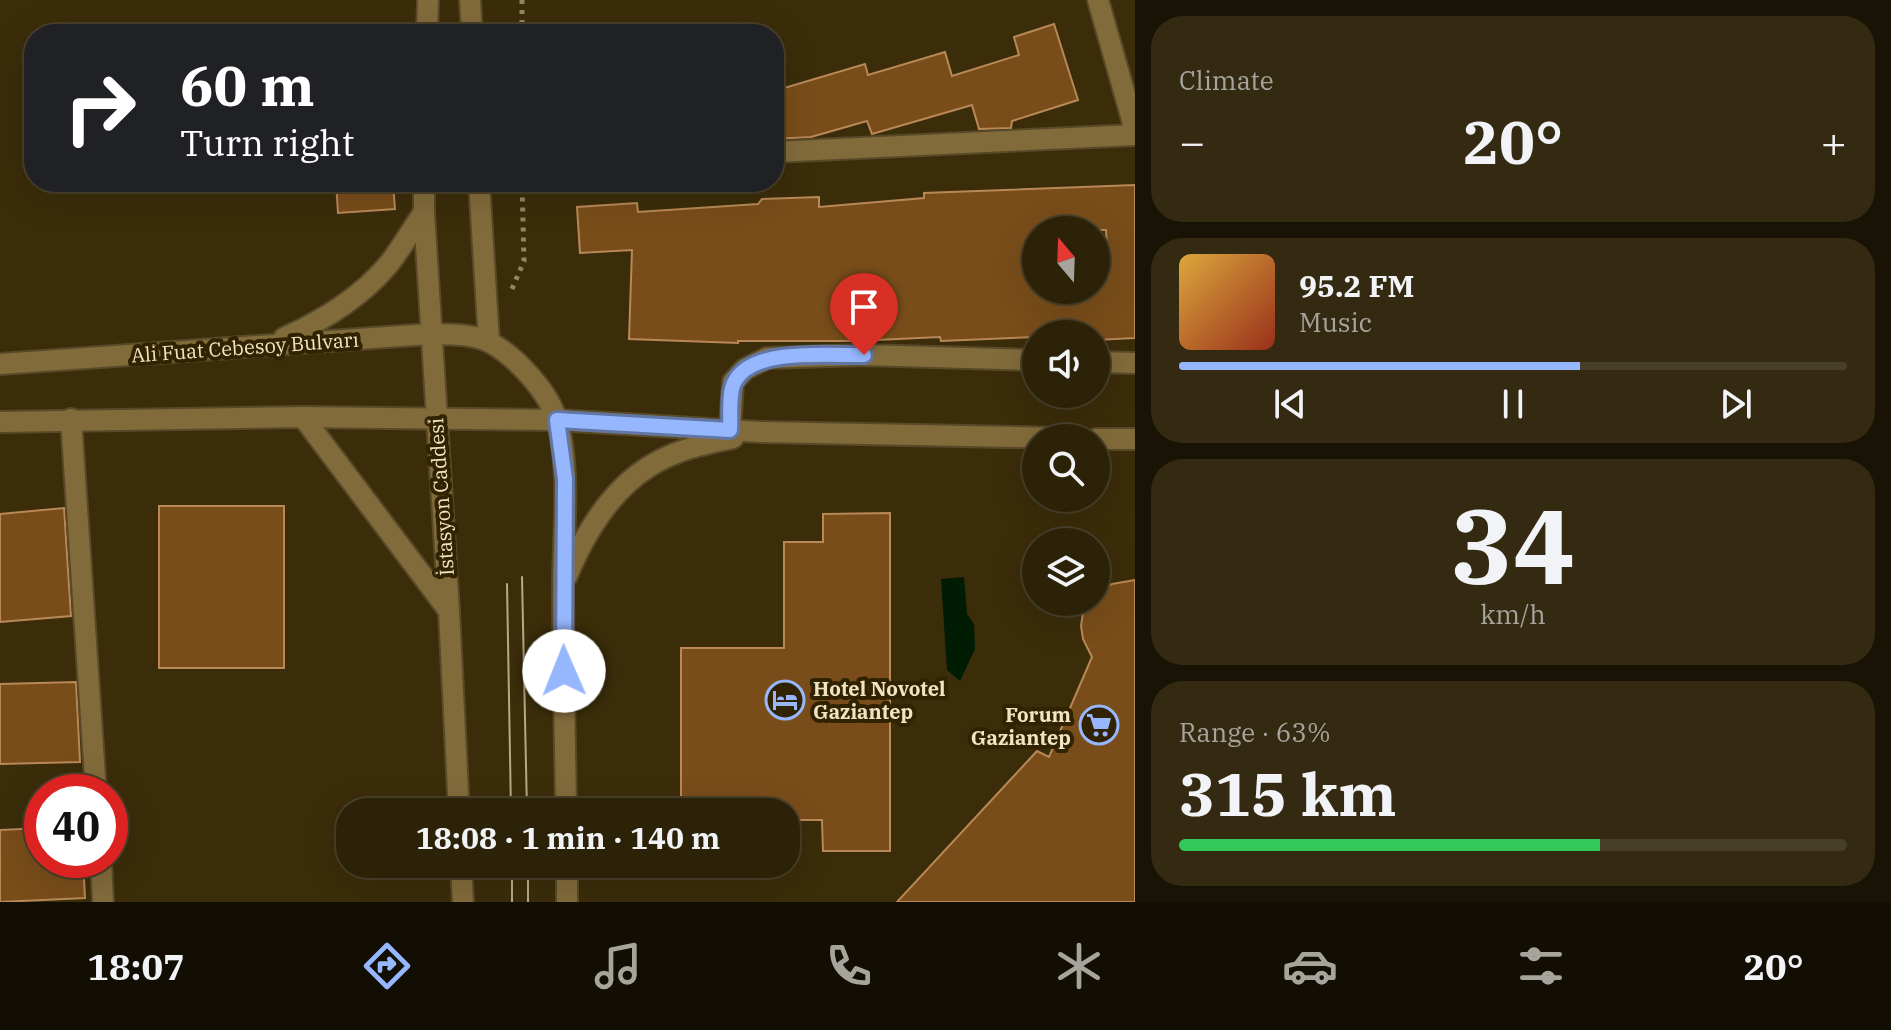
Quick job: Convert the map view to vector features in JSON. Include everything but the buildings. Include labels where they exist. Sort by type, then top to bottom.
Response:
[{"type":"street","points":[[427,24],[428,0]]},
{"type":"street","points":[[470,0],[471,24]]},
{"type":"street","points":[[784,151],[1135,132],[1098,0]]},
{"type":"street","name":"İstasyon Caddesi","points":[[424,192],[458,798]]},
{"type":"street","points":[[480,192],[489,342],[529,374],[557,420],[565,479],[566,798]]},
{"type":"street","points":[[270,344],[307,327],[349,301],[387,265],[424,212]]},
{"type":"street","name":"Ali Fuat Cebesoy Bulvarı","points":[[0,364],[430,334],[464,335],[489,342]]},
{"type":"street","points":[[730,430],[733,382],[745,369],[767,358],[864,355],[1022,360]]},
{"type":"street","points":[[1110,362],[1135,363]]},
{"type":"street","points":[[303,417],[449,611]]},
{"type":"street","points":[[0,422],[303,417],[557,420],[761,432],[1022,437]]},
{"type":"street","points":[[71,419],[95,774]]},
{"type":"street","points":[[563,587],[588,533],[605,509],[649,466],[694,446],[761,432]]},
{"type":"street","points":[[1110,439],[1135,439]]},
{"type":"street","points":[[102,878],[103,902]]},
{"type":"street","points":[[462,878],[463,902]]},
{"type":"street","points":[[567,878],[567,902]]},
{"type":"path","points":[[522,0],[522,24]]},
{"type":"path","points":[[507,301],[524,261],[522,192]]},
{"type":"shaded area","points":[[964,577],[967,614],[974,624],[975,649],[960,681],[947,670],[941,579]]},
{"type":"tram line","points":[[522,577],[527,798]]},
{"type":"tram line","points":[[507,584],[511,798]]},
{"type":"tram line","points":[[512,878],[512,902]]},
{"type":"tram line","points":[[528,878],[528,902]]},
{"type":"place","name":"Hotel Novotel Gaziantep","points":[[785,700]]},
{"type":"place","name":"Forum Gaziantep","points":[[1099,725]]},
{"type":"route","points":[[564,671],[565,479],[557,420],[730,430],[733,382],[745,369],[767,358],[864,355]]}]
